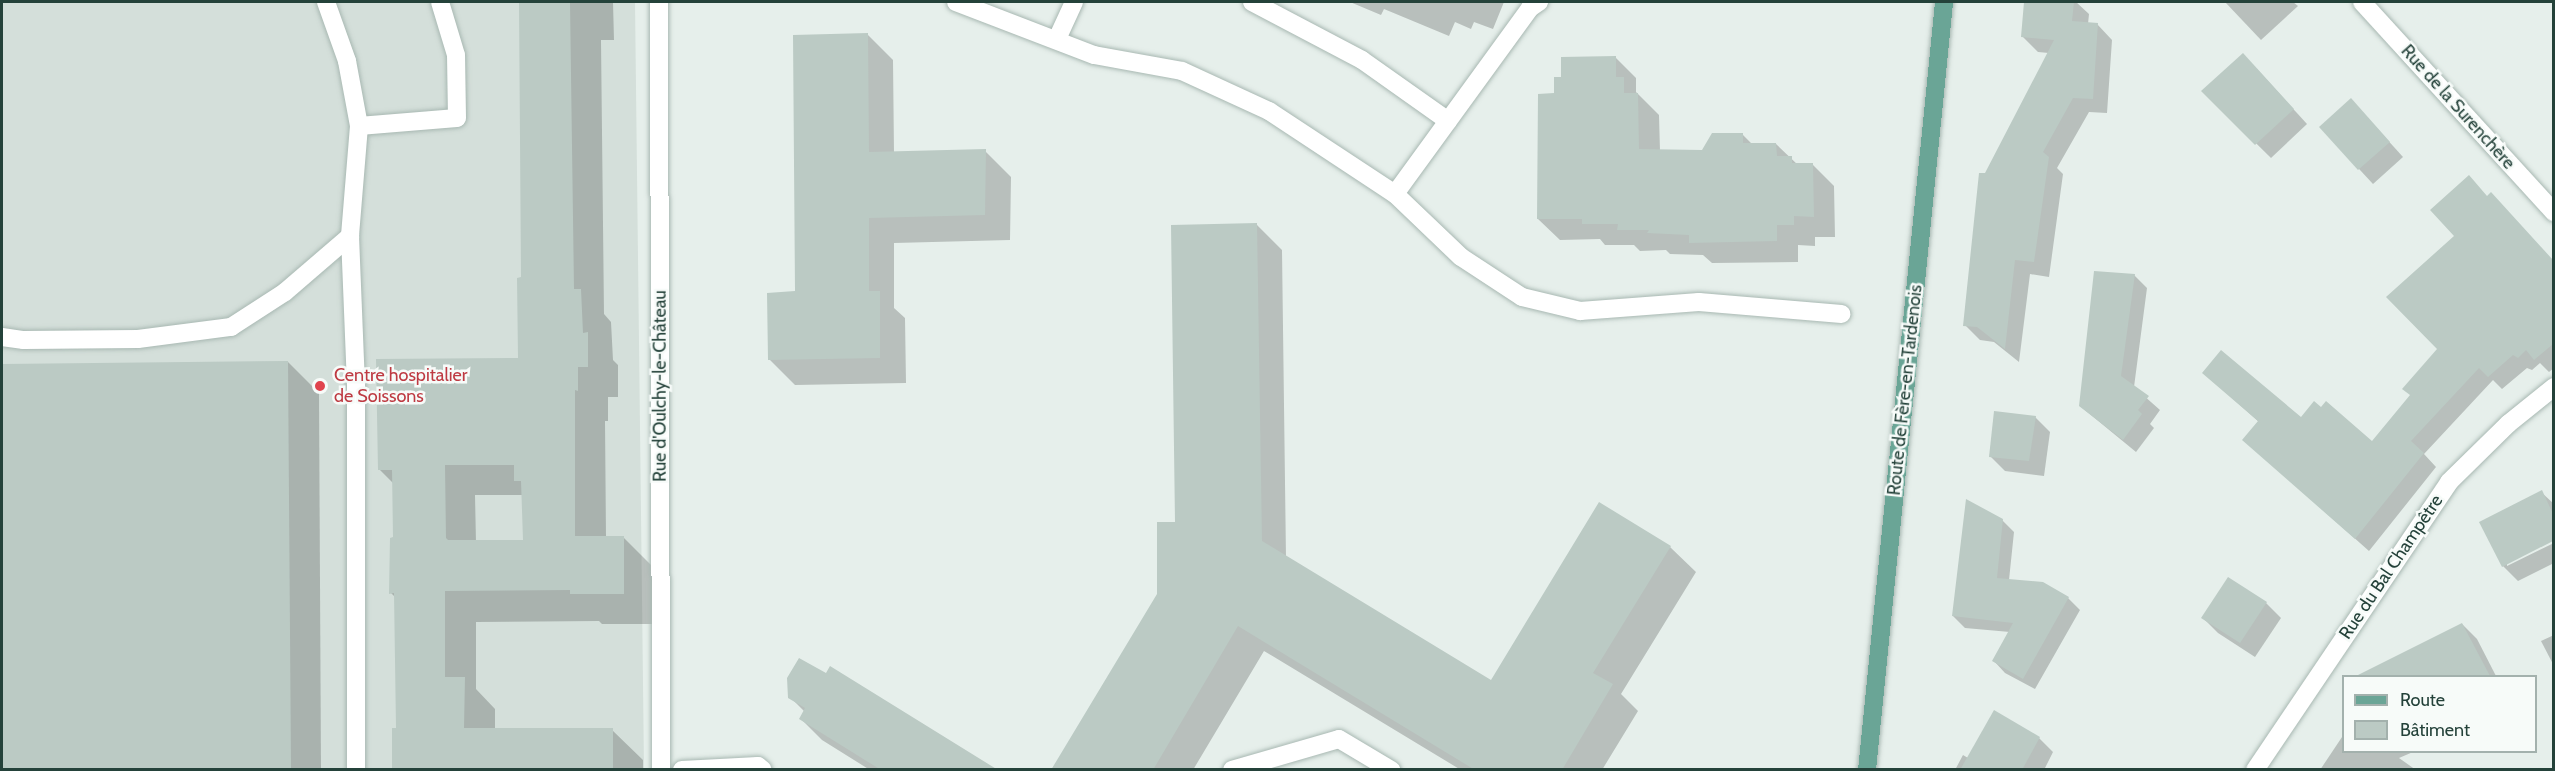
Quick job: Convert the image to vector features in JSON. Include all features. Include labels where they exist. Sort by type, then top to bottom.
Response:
[{"type":"main road","name":"Route de Fère-en-Tardenois","points":[[1867,770],[1942,4]]},
{"type":"street","points":[[326,2],[347,61],[359,126],[350,236],[356,385],[356,770]]},
{"type":"street","points":[[359,126],[456,118],[456,55],[440,2]]},
{"type":"street","name":"Rue d'Oulchy-le-Château","points":[[659,2],[661,770]]},
{"type":"street","points":[[956,2],[1094,55],[1182,71],[1260,106],[1395,194],[1461,256],[1522,297],[1580,311],[1700,302],[1841,314]]},
{"type":"street","points":[[1057,39],[1074,2]]},
{"type":"street","points":[[1252,2],[1362,60],[1448,121]]},
{"type":"street","points":[[1395,194],[1530,8],[1539,2]]},
{"type":"street","name":"Rue de la Surenchère","points":[[2362,2],[2553,212]]},
{"type":"street","points":[[2,337],[24,340],[138,339],[231,327],[285,292],[350,236]]},
{"type":"street","name":"Rue du Bal Champêtre","points":[[2255,770],[2449,482],[2508,424],[2553,387]]},
{"type":"street","points":[[1232,770],[1339,739],[1391,770]]},
{"type":"street","points":[[682,770],[758,766],[763,770]]},
{"type":"shaded area","name":"Centre hospitalier de Soissons","points":[[2,2],[635,2],[644,769],[2,770]]},
{"type":"building","points":[[519,2],[570,2],[574,289],[581,289],[583,333],[588,332],[588,367],[578,367],[578,391],[575,390],[575,536],[624,536],[624,594],[570,594],[570,590],[445,591],[445,677],[465,677],[464,728],[613,728],[613,770],[392,770],[392,728],[396,728],[394,593],[389,594],[390,538],[393,537],[392,470],[378,470],[376,359],[518,358],[517,278],[521,277]],"holes":[[[445,465],[514,465],[514,481],[521,481],[523,540],[448,540],[446,538]]]},
{"type":"building","points":[[2024,2],[2074,2],[2072,21],[2098,23],[2093,99],[2073,98],[2043,152],[2049,157],[2034,262],[2015,260],[2005,349],[1977,327],[1963,326],[1979,173],[1985,173],[2054,40],[2021,37]]},
{"type":"building","points":[[868,33],[869,152],[986,149],[985,215],[869,218],[869,291],[880,291],[880,358],[768,360],[767,293],[795,291],[793,35]]},
{"type":"building","points":[[2243,53],[2294,109],[2255,145],[2201,91]]},
{"type":"building","points":[[1616,56],[1616,77],[1624,77],[1624,93],[1638,93],[1639,149],[1702,150],[1712,133],[1743,133],[1743,143],[1776,143],[1777,156],[1792,156],[1792,163],[1813,163],[1814,217],[1794,216],[1794,225],[1777,225],[1777,241],[1689,243],[1689,235],[1647,233],[1649,230],[1617,230],[1618,224],[1582,224],[1582,219],[1537,219],[1538,94],[1554,93],[1554,77],[1561,77],[1561,57]]},
{"type":"building","points":[[2351,98],[2390,142],[2358,170],[2319,127]]},
{"type":"building","points":[[2469,175],[2487,196],[2491,192],[2553,260],[2553,344],[2534,360],[2526,350],[2518,358],[2513,355],[2488,377],[2479,368],[2411,441],[2424,453],[2355,539],[2242,440],[2258,421],[2202,373],[2221,350],[2301,417],[2314,401],[2321,407],[2326,401],[2372,441],[2410,395],[2402,389],[2437,349],[2386,297],[2454,236],[2430,210]]},
{"type":"building","points":[[1257,223],[1262,541],[1491,680],[1599,502],[1671,546],[1593,673],[1613,684],[1562,770],[1475,770],[1238,626],[1153,770],[1051,770],[1157,594],[1157,522],[1175,522],[1171,225]]},
{"type":"building","points":[[2094,271],[2135,274],[2121,376],[2149,396],[2138,410],[2142,414],[2123,440],[2079,406]]},
{"type":"building","points":[[288,361],[291,770],[2,770],[2,364]]},
{"type":"building","points":[[1994,411],[2036,416],[2029,461],[1989,457]]},
{"type":"building","points":[[2542,490],[2553,514],[2553,541],[2502,567],[2479,522]]},
{"type":"building","points":[[1966,499],[2003,519],[1997,578],[2043,582],[2069,597],[2023,679],[1992,661],[2013,623],[1952,616]]},
{"type":"building","points":[[2228,577],[2267,602],[2240,643],[2201,618]]},
{"type":"building","points":[[2462,623],[2489,675],[2358,675]]},
{"type":"building","points":[[799,658],[826,673],[830,666],[998,770],[881,770],[799,719],[805,708],[788,698],[787,678]]},
{"type":"building","points":[[1994,710],[2040,737],[2022,770],[1960,770]]},
{"type":"place","name":"Centre hospitalier de Soissons","points":[[320,386]]}]
